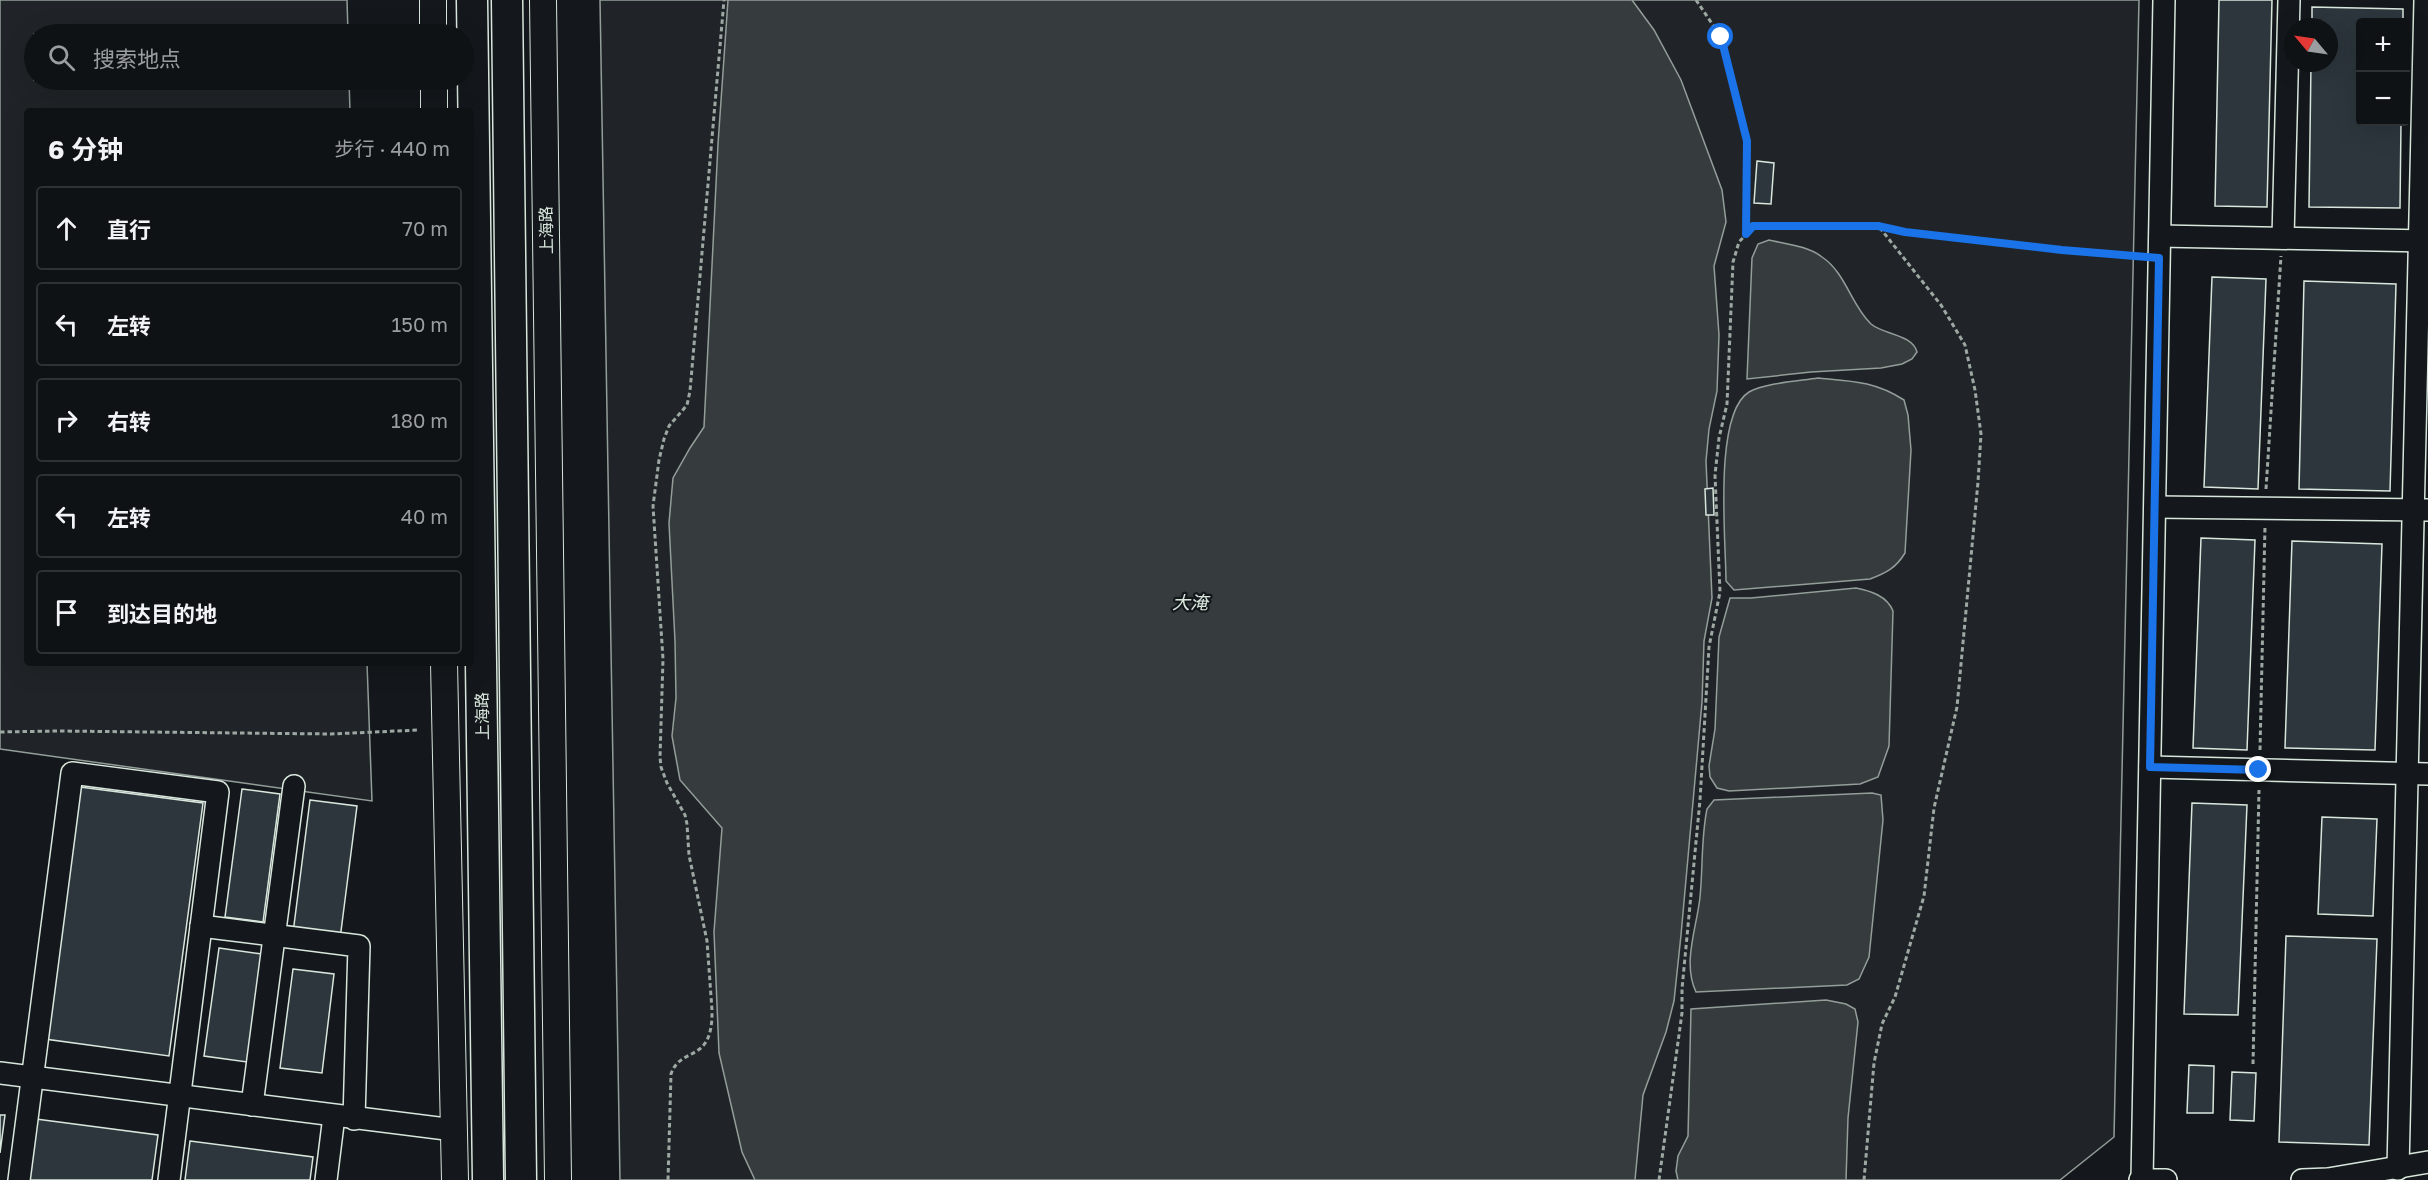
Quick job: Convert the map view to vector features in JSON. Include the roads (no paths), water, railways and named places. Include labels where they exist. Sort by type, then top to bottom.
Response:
[{"type":"highway","name":"上海路","points":[[472,0],[472,24]]},
{"type":"highway","name":"上海路","points":[[507,0],[521,1180]]},
{"type":"highway","name":"上海路","points":[[473,90],[473,108]]},
{"type":"highway","name":"上海路","points":[[474,145],[488,1180]]},
{"type":"main road","points":[[433,0],[433,24]]},
{"type":"main road","name":"上海路","points":[[543,0],[558,1180]]},
{"type":"main road","points":[[434,90],[434,108]]},
{"type":"main road","points":[[444,666],[455,1180]]},
{"type":"street","points":[[2164,0],[2141,1180],[2166,1180]]},
{"type":"street","points":[[2283,238],[2289,0]]},
{"type":"street","points":[[2398,1168],[2407,774],[2421,510],[2425,0]]},
{"type":"street","points":[[2160,236],[2424,241]]},
{"type":"street","points":[[2155,507],[2421,510]]},
{"type":"street","points":[[2150,767],[2428,774]]},
{"type":"street","points":[[19,1180],[72,773],[218,792],[169,1180]]},
{"type":"street","points":[[252,1105],[294,786]]},
{"type":"street","points":[[201,926],[358,946],[344,1117],[326,1180]]},
{"type":"street","points":[[0,1073],[454,1130]]},
{"type":"street","points":[[2302,1180],[2369,1177],[2428,1162]]},
{"type":"water","name":"大淹","points":[[728,0],[1632,0],[1654,30],[1681,80],[1722,190],[1726,222],[1714,266],[1719,335],[1717,391],[1709,429],[1706,461],[1712,598],[1704,641],[1702,702],[1681,935],[1674,1001],[1666,1032],[1643,1095],[1635,1180],[755,1180],[742,1152],[719,1053],[714,932],[722,828],[680,780],[672,736],[676,698],[669,523],[673,478],[704,427],[718,144]]},
{"type":"water","points":[[1769,240],[1810,250],[1822,257],[1843,280],[1858,308],[1871,324],[1904,338],[1914,346],[1917,352],[1912,359],[1902,364],[1881,368],[1747,379],[1752,258],[1758,244]]},
{"type":"water","points":[[1818,378],[1873,385],[1904,400],[1908,415],[1911,450],[1905,553],[1890,569],[1870,579],[1734,590],[1726,581],[1724,510],[1726,451],[1730,425],[1738,405],[1749,392],[1773,384]]},
{"type":"water","points":[[1856,588],[1883,598],[1893,611],[1889,746],[1878,777],[1860,784],[1729,791],[1717,788],[1710,777],[1709,766],[1715,729],[1719,637],[1730,598]]},
{"type":"water","points":[[1872,793],[1881,795],[1883,820],[1869,957],[1859,979],[1847,985],[1696,992],[1692,981],[1690,957],[1700,897],[1705,820],[1707,809],[1714,800]]},
{"type":"water","points":[[1826,1000],[1846,1004],[1855,1009],[1858,1022],[1848,1118],[1846,1180],[1678,1180],[1676,1171],[1678,1156],[1688,1136],[1691,1009]]}]
